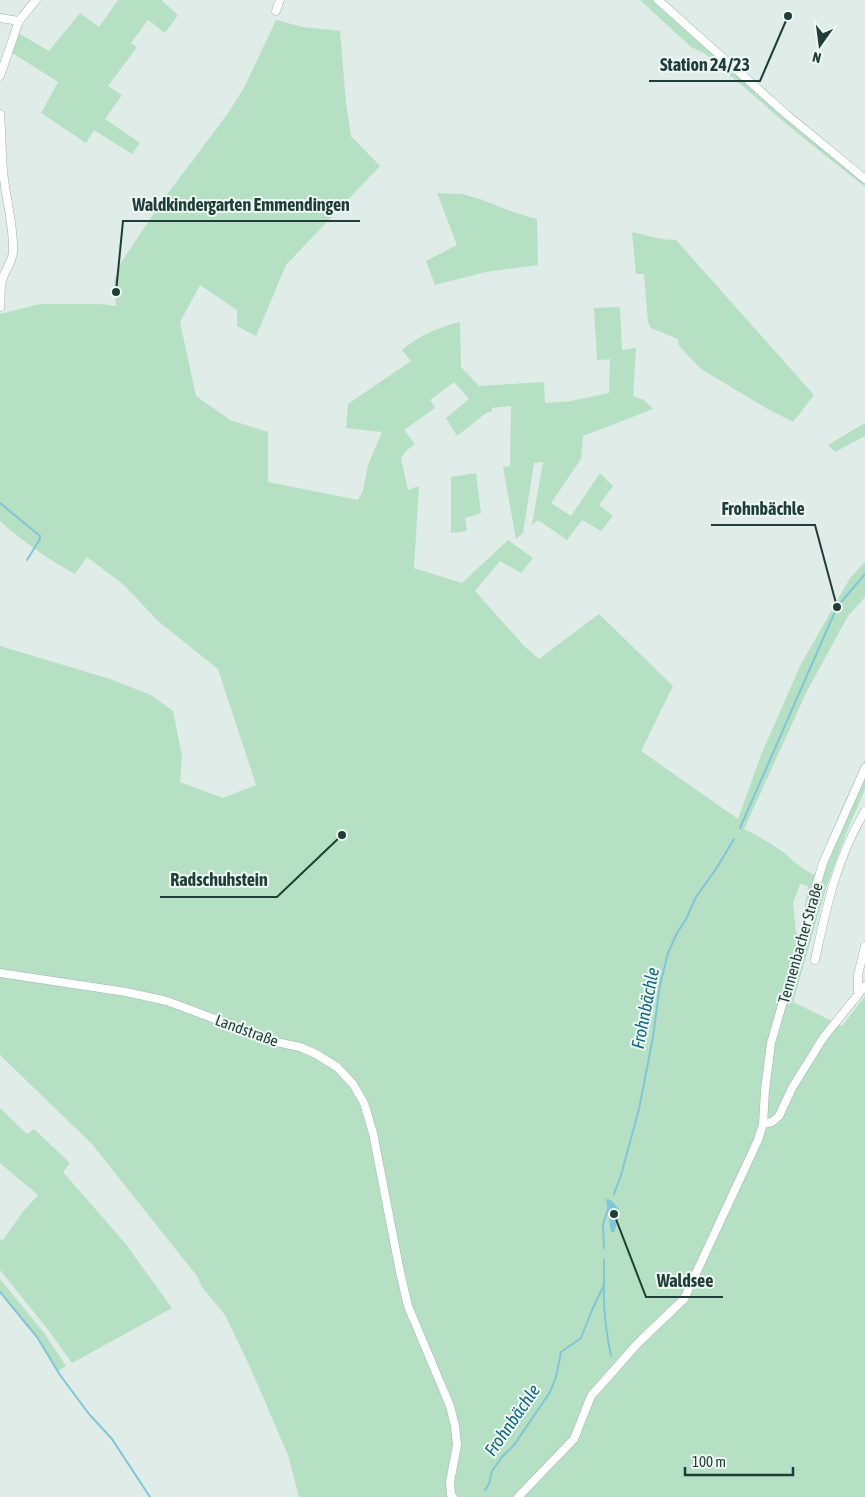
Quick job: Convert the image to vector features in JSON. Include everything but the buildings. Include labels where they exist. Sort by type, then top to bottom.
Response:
[{"type":"street","points":[[0,76],[19,21],[36,0]]},
{"type":"street","points":[[276,11],[280,0]]},
{"type":"street","points":[[658,0],[779,108],[865,179]]},
{"type":"street","points":[[0,18],[19,21]]},
{"type":"street","points":[[0,114],[4,179],[12,221],[13,245],[11,261],[1,282],[0,307]]},
{"type":"street","name":"Tennenbacher Straße","points":[[518,1497],[574,1438],[591,1396],[638,1343],[684,1299],[758,1140],[763,1124],[771,1043],[776,1025],[784,998],[795,972],[823,863],[865,768]]},
{"type":"street","points":[[814,960],[837,870],[854,829],[865,811]]},
{"type":"street","points":[[858,993],[858,975],[865,946]]},
{"type":"street","name":"Landstraße","points":[[0,973],[126,992],[167,1001],[276,1042],[300,1047],[316,1054],[337,1067],[353,1084],[364,1103],[373,1133],[408,1306],[450,1406],[455,1426],[457,1445],[450,1482],[451,1495],[453,1497]]},
{"type":"street","points":[[763,1124],[772,1122],[779,1116],[792,1088],[823,1038],[865,986]]},
{"type":"green space","points":[[118,0],[161,0],[178,15],[165,33],[148,20],[131,43],[137,47],[108,86],[122,95],[105,119],[140,143],[132,154],[94,130],[86,143],[41,113],[58,82],[11,52],[18,33],[49,51],[80,13],[99,27]]},
{"type":"green space","points":[[640,0],[662,0],[786,110],[865,176],[865,187],[797,133],[704,53],[691,47]]},
{"type":"green space","points":[[276,20],[302,27],[340,31],[346,103],[351,136],[380,166],[286,265],[256,336],[237,326],[237,310],[200,285],[180,322],[196,396],[230,420],[268,432],[268,482],[358,500],[363,490],[368,465],[382,432],[346,428],[348,404],[411,361],[402,350],[415,340],[460,322],[461,367],[479,386],[544,382],[545,403],[571,401],[609,393],[610,359],[597,360],[594,308],[620,307],[622,350],[636,348],[633,396],[644,400],[653,409],[583,436],[581,459],[551,503],[571,516],[600,473],[613,486],[599,505],[613,516],[601,531],[582,520],[567,540],[538,520],[532,525],[543,462],[534,463],[523,533],[516,539],[503,467],[510,466],[511,406],[492,408],[492,411],[486,413],[457,436],[446,418],[469,399],[454,382],[430,400],[435,408],[404,430],[415,444],[401,458],[408,490],[419,486],[414,568],[462,583],[508,540],[533,558],[521,573],[500,561],[475,591],[524,646],[539,659],[599,614],[673,686],[641,751],[738,819],[761,755],[800,666],[850,578],[865,562],[865,597],[848,616],[807,691],[744,829],[782,851],[814,875],[845,801],[865,760],[865,789],[826,888],[793,1002],[842,1026],[865,996],[865,1497],[299,1497],[288,1455],[225,1315],[202,1287],[197,1276],[92,1144],[0,1055],[0,646],[110,679],[151,695],[173,711],[182,756],[180,782],[223,798],[256,785],[218,669],[158,621],[124,585],[87,557],[75,574],[36,550],[0,521],[0,314],[40,304],[101,304],[116,306],[114,281],[120,264],[165,197],[229,112],[245,86]],"holes":[[[800,884],[808,886],[801,934],[796,933],[793,903]]]},
{"type":"green space","points":[[437,193],[462,194],[537,219],[538,265],[486,272],[435,285],[426,261],[457,245]]},
{"type":"green space","points":[[632,232],[661,239],[676,240],[814,395],[793,422],[701,369],[679,346],[678,339],[651,328],[648,322],[644,274],[636,274]]},
{"type":"green space","points":[[865,423],[865,436],[835,452],[828,445]]},
{"type":"green space","points":[[476,473],[481,513],[465,518],[467,531],[451,533],[451,477]]},
{"type":"green space","points":[[0,1108],[27,1134],[34,1129],[70,1163],[63,1172],[125,1243],[172,1308],[72,1363],[0,1270],[0,1239],[3,1240],[22,1213],[38,1195],[0,1163]]},
{"type":"green space","points":[[0,1279],[45,1334],[66,1366],[58,1371],[37,1337],[0,1292]]},
{"type":"water","points":[[606,1199],[611,1200],[619,1209],[614,1232],[611,1232]]},
{"type":"waterway","points":[[0,503],[40,536],[27,560]]},
{"type":"waterway","name":"Frohnbächle","points":[[740,828],[837,607],[865,574]]},
{"type":"waterway","name":"Frohnbächle","points":[[614,1194],[639,1109],[653,1037],[660,985],[668,953],[696,897],[734,839]]},
{"type":"waterway","name":"Frohnbächle","points":[[604,1248],[603,1224],[608,1209]]},
{"type":"waterway","name":"Frohnbächle","points":[[485,1490],[489,1484],[492,1471],[514,1445],[550,1392],[556,1377],[561,1352],[581,1338],[604,1285],[604,1260]]},
{"type":"waterway","points":[[604,1286],[605,1321],[611,1356]]},
{"type":"waterway","points":[[0,1292],[37,1337],[60,1375],[89,1414],[112,1439],[150,1497]]},
{"type":"place","name":"Station 24/23","points":[[788,16]]},
{"type":"place","name":"Waldkindergarten Emmendingen","points":[[116,292]]},
{"type":"place","name":"Frohnbächle","points":[[837,607]]},
{"type":"place","name":"Radschuhstein","points":[[342,835]]},
{"type":"place","name":"Waldsee","points":[[614,1214]]}]
